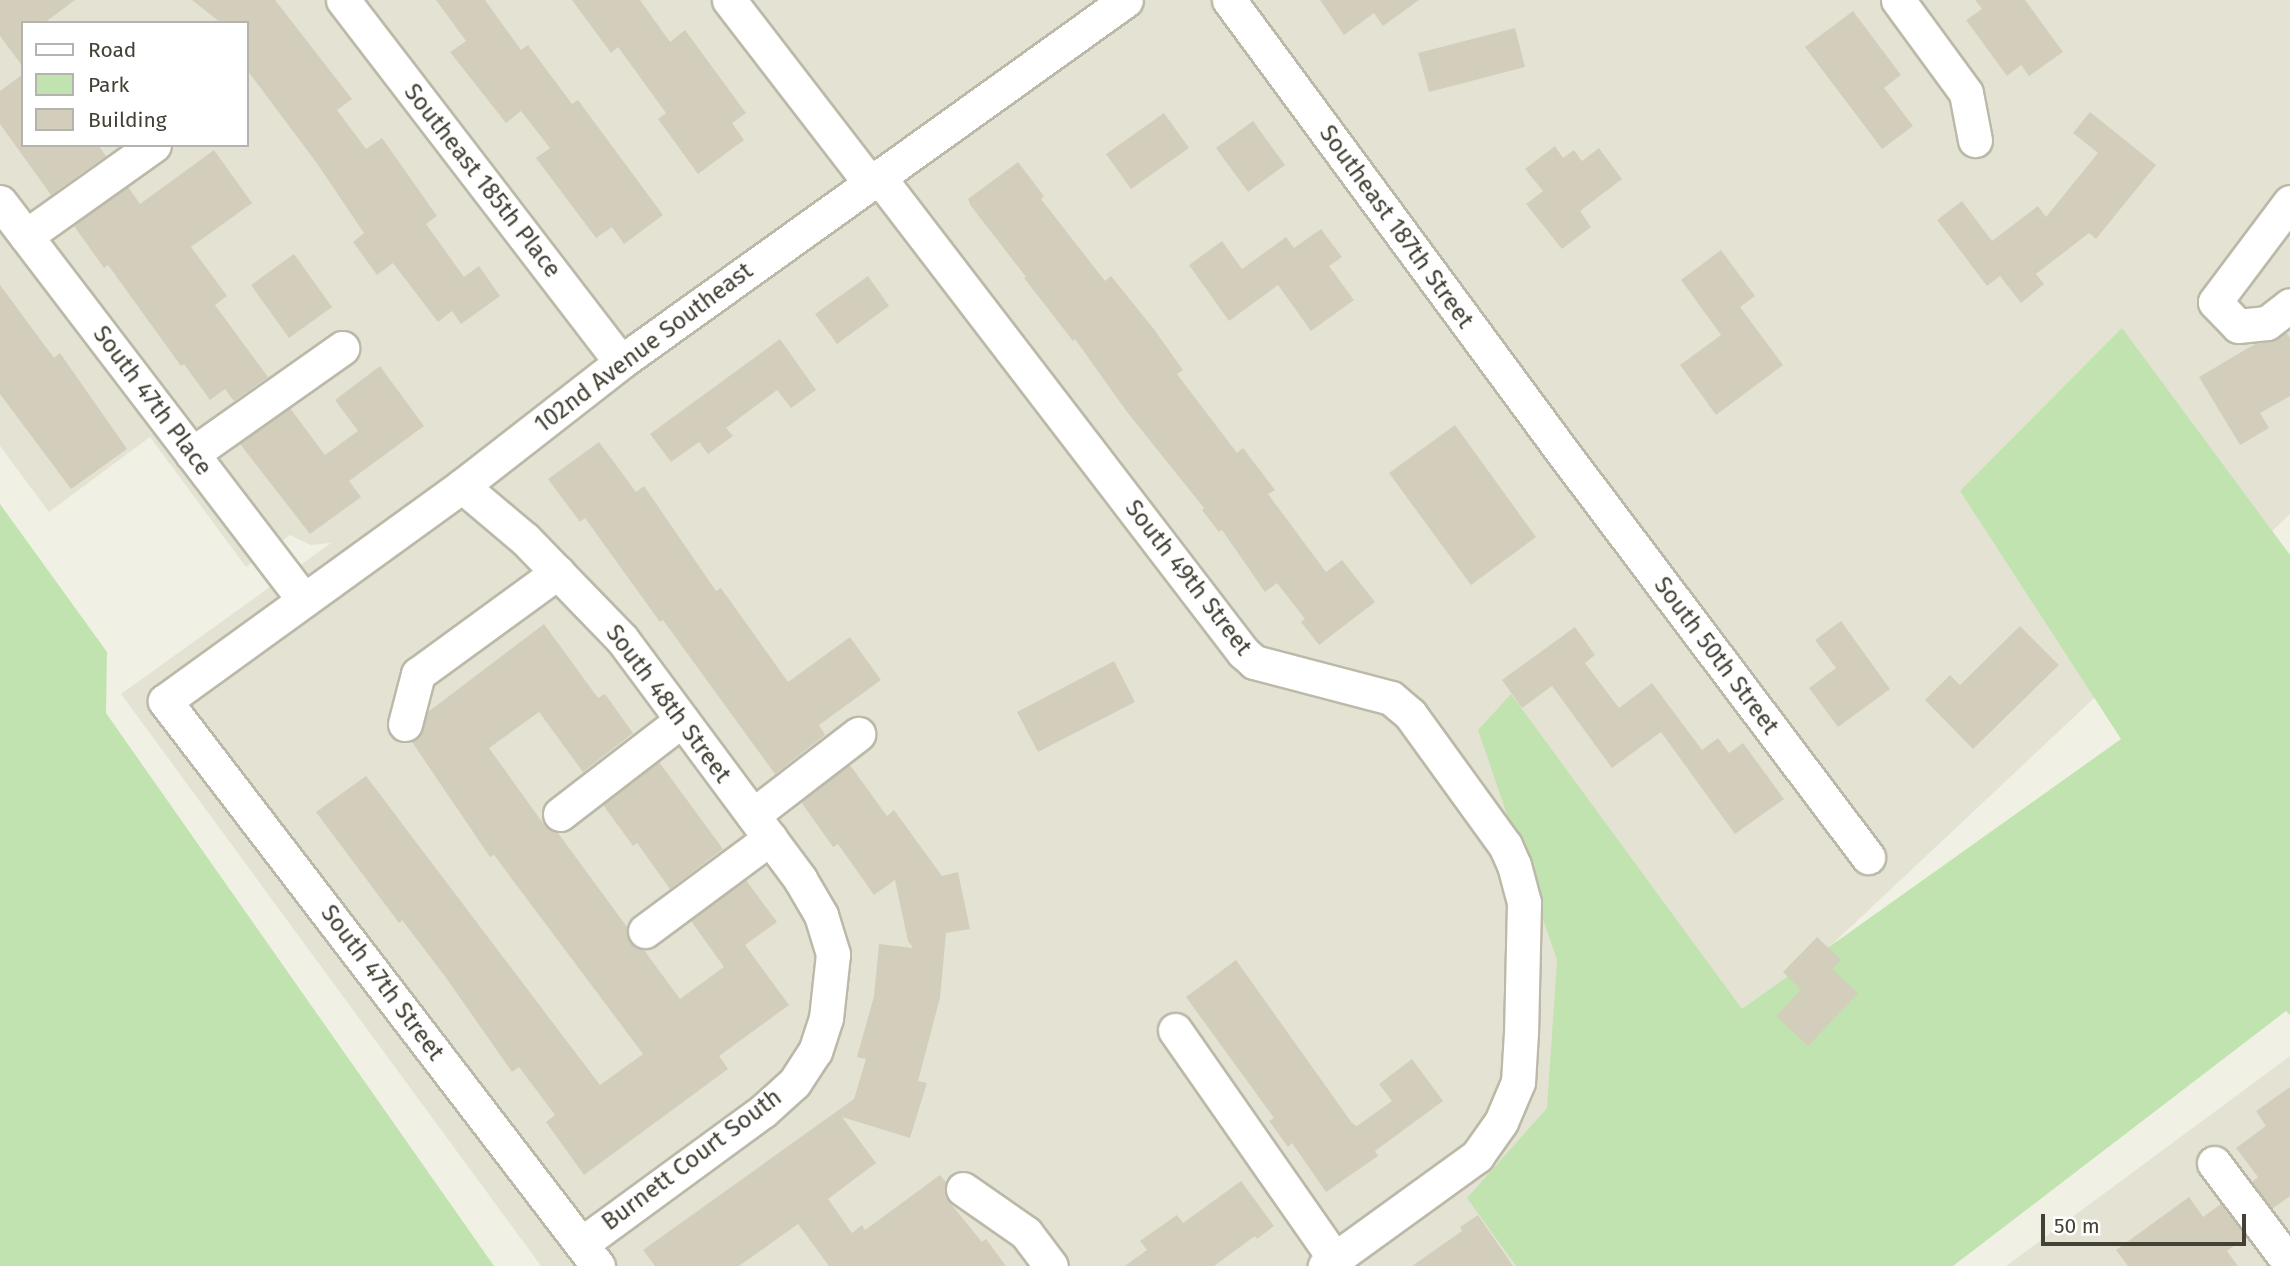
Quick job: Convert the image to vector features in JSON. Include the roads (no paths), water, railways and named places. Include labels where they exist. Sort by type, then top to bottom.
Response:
[{"type":"street","name":"Southeast 185th Place","points":[[343,0],[621,362]]},
{"type":"street","name":"South 49th Street","points":[[729,0],[874,179],[1243,652],[1254,662],[1391,698],[1410,714],[1505,845],[1524,903],[1518,1082],[1502,1122],[1477,1156],[1330,1262]]},
{"type":"street","name":"102nd Avenue Southeast","points":[[165,701],[462,486],[621,362],[1126,0]]},
{"type":"street","name":"Southeast 187th Street","points":[[1229,0],[1564,454]]},
{"type":"street","points":[[1898,0],[1966,93],[1975,140]]},
{"type":"street","points":[[26,236],[151,147]]},
{"type":"street","name":"South 47th Place","points":[[0,202],[304,600]]},
{"type":"street","points":[[2290,202],[2214,302],[2238,326],[2267,323],[2290,305]]},
{"type":"street","points":[[192,454],[342,348]]},
{"type":"street","name":"South 50th Street","points":[[1564,454],[1868,857]]},
{"type":"street","name":"South 48th Street","points":[[462,486],[525,539],[622,639],[800,879],[821,915],[833,954]]},
{"type":"street","points":[[405,724],[418,674],[558,572]]},
{"type":"street","name":"South 47th Street","points":[[165,701],[589,1255]]},
{"type":"street","points":[[560,814],[682,720]]},
{"type":"street","points":[[645,931],[761,827],[858,734]]},
{"type":"street","name":"Burnett Court South","points":[[589,1255],[794,1083],[816,1051],[827,1018],[833,954]]},
{"type":"street","points":[[1175,1030],[1330,1262]]},
{"type":"street","points":[[2214,1163],[2290,1265]]},
{"type":"street","points":[[963,1189],[1026,1233],[1051,1266]]}]
